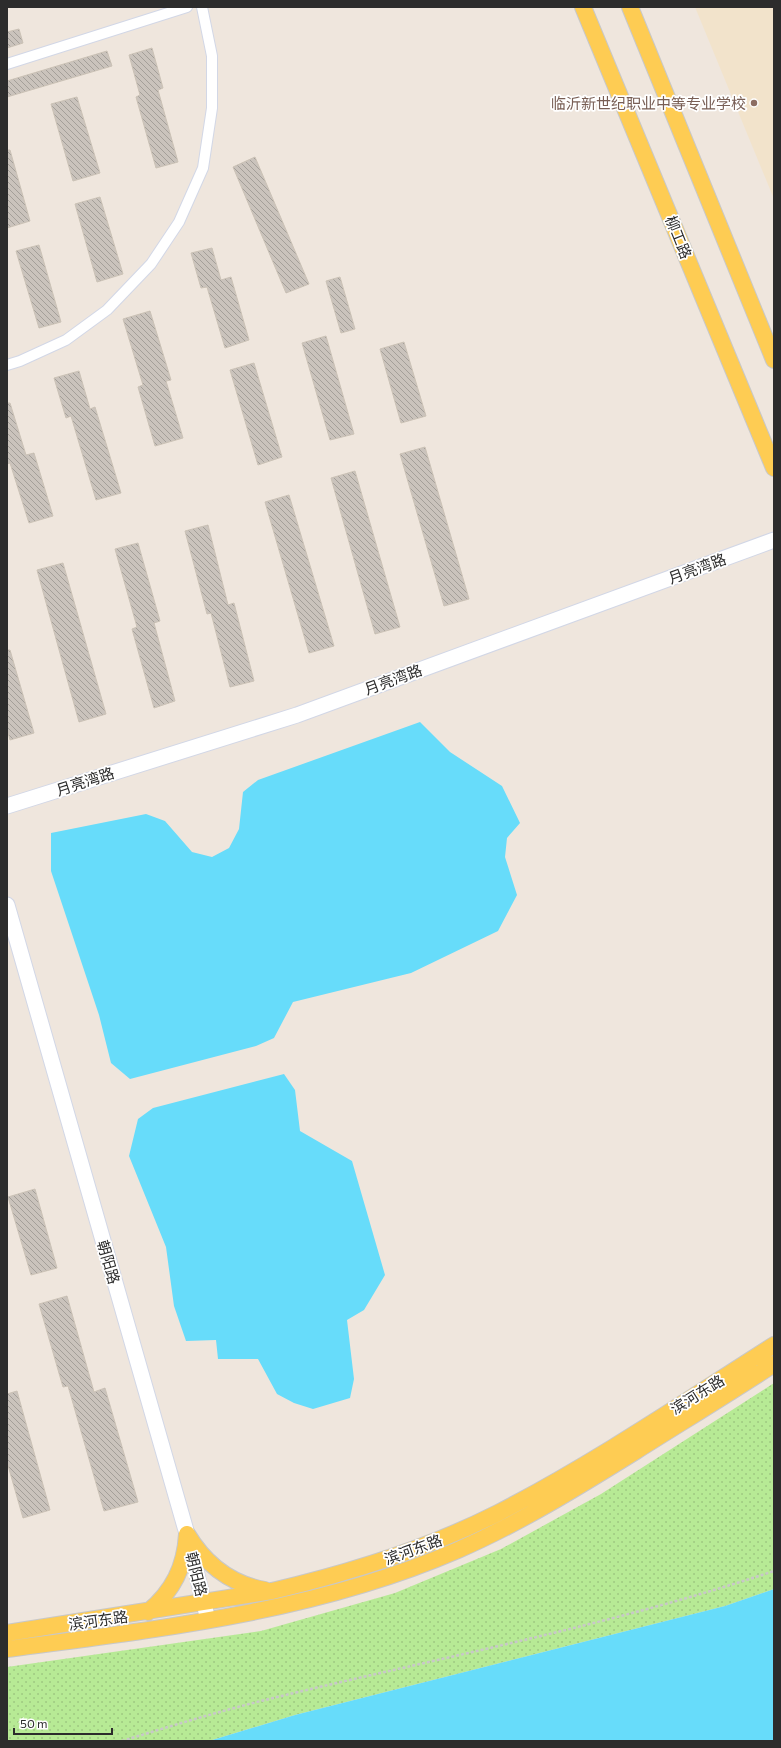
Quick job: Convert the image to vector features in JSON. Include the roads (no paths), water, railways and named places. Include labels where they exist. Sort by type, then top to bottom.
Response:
[{"type":"main road","name":"柳工路","points":[[583,7],[774,468]]},
{"type":"main road","points":[[630,7],[774,360]]},
{"type":"main road","name":"滨河东路","points":[[7,1633],[148,1612],[272,1591],[313,1582],[401,1554],[497,1513],[594,1458],[774,1344]]},
{"type":"main road","name":"滨河东路","points":[[7,1649],[151,1630],[264,1610],[317,1597],[406,1570],[463,1548],[506,1528],[596,1476],[774,1364]]},
{"type":"main road","points":[[187,1534],[200,1554],[222,1574],[255,1588],[272,1591]]},
{"type":"main road","points":[[148,1612],[169,1591],[177,1578],[183,1564],[187,1534]]},
{"type":"street","points":[[7,64],[188,7]]},
{"type":"street","points":[[7,365],[20,361],[66,340],[107,310],[151,264],[178,222],[203,168],[212,108],[212,56],[202,7]]},
{"type":"street","name":"月亮湾路","points":[[7,806],[297,714],[774,540]]},
{"type":"street","name":"朝阳路","points":[[7,905],[187,1534],[208,1620]]},
{"type":"water","points":[[420,722],[450,752],[502,786],[520,823],[507,838],[505,857],[517,895],[498,931],[411,973],[293,1002],[274,1038],[256,1046],[130,1079],[111,1063],[99,1015],[51,871],[51,833],[146,814],[165,821],[192,852],[212,857],[229,848],[239,829],[243,792],[258,780]]},
{"type":"water","points":[[284,1074],[295,1090],[300,1131],[352,1161],[385,1275],[364,1310],[347,1320],[354,1379],[350,1398],[313,1409],[294,1403],[277,1394],[258,1359],[218,1359],[216,1340],[186,1341],[174,1306],[166,1247],[129,1156],[138,1119],[153,1108]]},
{"type":"water","points":[[774,1589],[774,1741],[209,1741],[295,1715],[725,1606]]},
{"type":"place","name":"临沂新世纪职业中等专业学校","points":[[754,103]]}]
